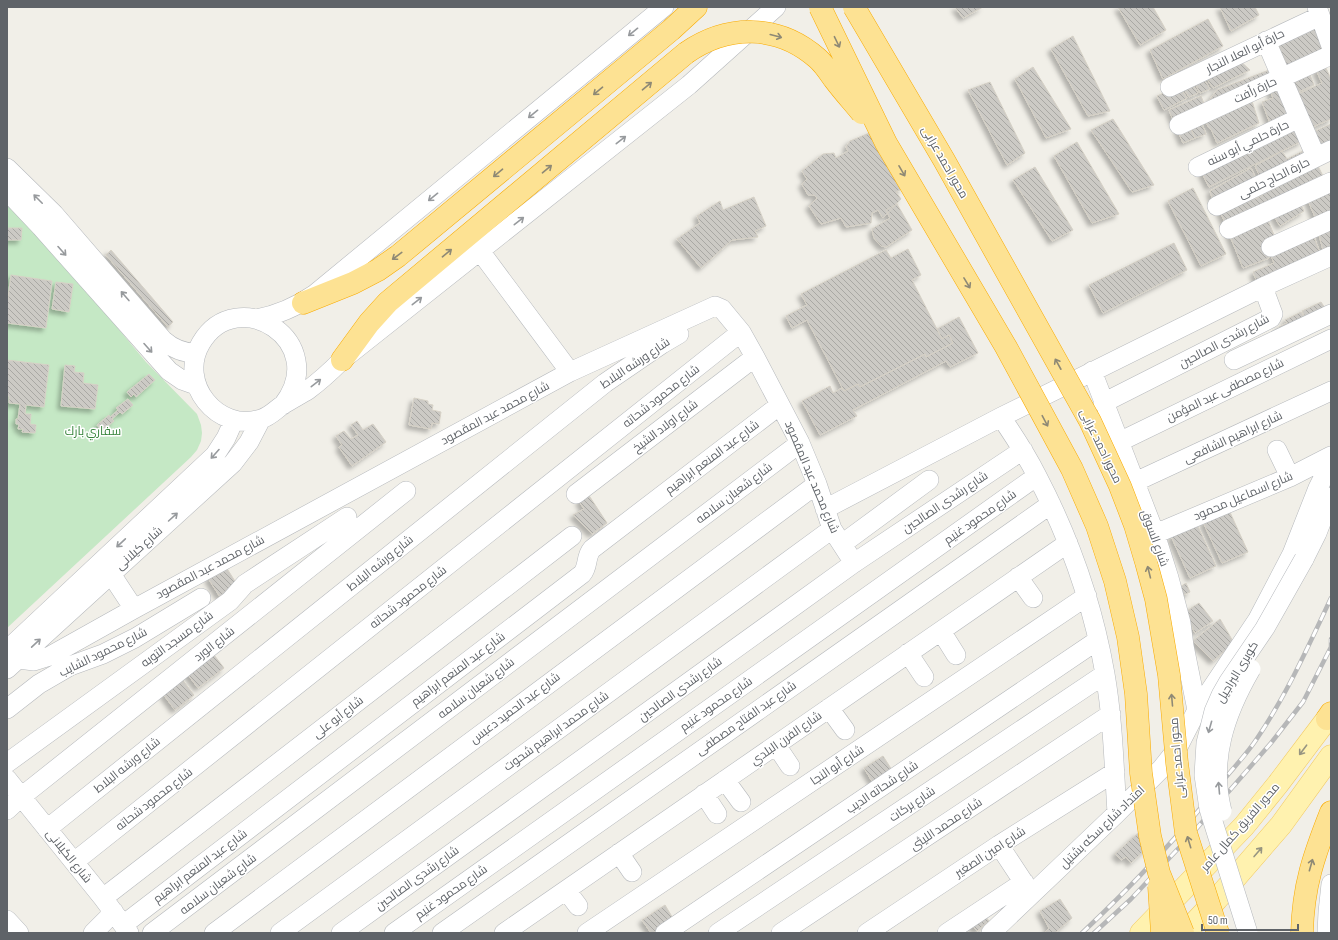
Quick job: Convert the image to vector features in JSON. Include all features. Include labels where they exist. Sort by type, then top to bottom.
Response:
[{"type":"highway","points":[[303,303],[353,283],[378,270],[398,256],[683,20],[696,7]]},
{"type":"highway","points":[[820,7],[886,144],[1006,348],[1072,469],[1097,526],[1115,581],[1128,637],[1136,694],[1141,773],[1150,836],[1159,873],[1184,933]]},
{"type":"highway","name":"محور احمد عرابى","points":[[854,7],[944,160],[1090,421],[1120,486],[1135,525],[1156,599],[1169,675],[1178,770],[1186,832],[1218,933]]},
{"type":"highway","points":[[867,7],[888,67]]},
{"type":"highway","points":[[342,360],[368,323],[388,302],[675,62],[708,40],[721,35],[746,32],[772,35],[797,44],[808,51],[827,69],[886,144]]},
{"type":"highway","points":[[1302,933],[1307,883],[1312,863],[1328,820]]},
{"type":"highway","points":[[1153,930],[1159,902],[1159,873]]},
{"type":"main road","name":"محور الفريق كمال عامر","points":[[1153,930],[1244,826],[1278,784],[1329,716]]},
{"type":"main road","points":[[1184,933],[1217,899],[1281,825],[1331,756]]},
{"type":"street","points":[[256,319],[278,314],[303,303],[664,7]]},
{"type":"street","points":[[284,405],[296,379],[297,370],[293,350],[289,342],[275,327],[256,319],[245,318],[224,322],[215,327],[200,343],[194,364],[196,385],[204,399],[215,411],[224,417],[234,420],[248,421],[269,416],[318,382],[342,360],[689,85],[776,7]]},
{"type":"street","points":[[1325,9],[1331,46]]},
{"type":"street","name":"حارة أبو العلا النجار","points":[[1170,87],[1266,41],[1325,9]]},
{"type":"street","points":[[1266,41],[1299,118],[1323,154]]},
{"type":"street","name":"حارة رأفت","points":[[1179,125],[1331,55]]},
{"type":"street","name":"حارة حلمي أبو سنه","points":[[1198,167],[1299,118]]},
{"type":"street","name":"حارة الحاج حلمى","points":[[1217,206],[1323,154]]},
{"type":"street","points":[[7,168],[47,221],[169,370],[182,380],[196,385]]},
{"type":"street","points":[[1229,229],[1331,182]]},
{"type":"street","points":[[7,191],[47,221],[163,340],[174,349],[188,353],[196,353]]},
{"type":"street","points":[[1271,247],[1331,220]]},
{"type":"street","points":[[480,251],[570,372]]},
{"type":"street","points":[[826,509],[1092,371],[1263,287],[1331,256]]},
{"type":"street","name":"شارع رشدى الصالحين","points":[[1104,403],[1271,318],[1273,314],[1263,287]]},
{"type":"street","name":"شارع محمد عبد المقصود","points":[[11,659],[26,661],[42,659],[570,372],[713,307],[722,309],[741,332],[755,357],[800,443],[817,484],[832,529],[854,563]]},
{"type":"street","name":"شارع ورشه البلاط","points":[[47,829],[605,384],[662,344],[722,309]]},
{"type":"street","points":[[1234,360],[1331,314]]},
{"type":"street","name":"شارع محمود شحاته","points":[[74,862],[741,332]]},
{"type":"street","name":"شارع مصطفى عبد المؤمن","points":[[1119,442],[1331,339]]},
{"type":"street","name":"شارع اولاد الشيخ","points":[[576,494],[755,357]]},
{"type":"street","name":"شارع السوق","points":[[1092,371],[1155,534],[1175,600],[1198,710]]},
{"type":"street","name":"شارع ابراهيم الشافعى","points":[[1135,482],[1331,392]]},
{"type":"street","name":"شارع عبد المنعم ابراهيم","points":[[117,917],[582,574],[587,567],[588,555],[592,549],[780,405]]},
{"type":"street","points":[[1001,417],[1023,450],[1051,504],[1068,542],[1087,596],[1105,674],[1111,714],[1117,813]]},
{"type":"street","name":"شارع كيلانى","points":[[11,659],[111,574],[233,463],[249,442],[261,419]]},
{"type":"street","name":"شارع كيلانى","points":[[11,659],[214,455],[226,438],[234,420]]},
{"type":"street","name":"شارع شعبان سلامه","points":[[152,933],[800,443]]},
{"type":"street","name":"شارع رشدى الصالحين","points":[[341,933],[854,563],[1023,450]]},
{"type":"street","points":[[1277,450],[1290,477]]},
{"type":"street","name":"شارع اسماعيل محمود","points":[[1155,534],[1290,477],[1331,456]]},
{"type":"street","name":"امتداد شارع سكه بشتيل","points":[[992,933],[1028,888],[1117,813],[1162,768],[1177,749],[1198,710],[1258,619],[1292,554],[1318,488],[1331,466]]},
{"type":"street","name":"شارع محمود غنيم","points":[[394,933],[1037,476]]},
{"type":"street","points":[[842,544],[929,480]]},
{"type":"street","name":"شارع عبد الحميد دعبس","points":[[214,933],[817,484]]},
{"type":"street","name":"شارع الورد","points":[[7,810],[21,797],[406,491]]},
{"type":"street","points":[[1309,562],[1317,534],[1331,497]]},
{"type":"street","name":"شارع عبد الفتاح مصطفى","points":[[442,933],[1051,504]]},
{"type":"street","name":"شارع مسجد التوبه","points":[[7,762],[230,601],[245,584],[347,518]]},
{"type":"street","name":"شارع محمد ابراهيم شحوت","points":[[280,933],[832,529]]},
{"type":"street","points":[[1309,562],[1331,530]]},
{"type":"street","name":"شارع أبو على","points":[[117,917],[572,536]]},
{"type":"street","name":"شارع الفرن البلدي","points":[[512,931],[566,890],[1068,542]]},
{"type":"street","name":"كوبرى البراجيل","points":[[1248,933],[1209,809],[1204,775],[1206,743],[1214,711],[1221,695],[1309,562]]},
{"type":"street","name":"كوبرى البراجيل","points":[[1260,933],[1221,808],[1218,777],[1220,749],[1228,716],[1241,688],[1295,601],[1309,562]]},
{"type":"street","points":[[111,574],[134,609]]},
{"type":"street","points":[[1018,577],[1033,598]]},
{"type":"street","name":"شارع أبو النجا","points":[[587,933],[1087,596]]},
{"type":"street","name":"شارع محمود الشايب","points":[[7,709],[39,684],[70,666],[103,654],[135,638],[201,598]]},
{"type":"street","points":[[941,631],[956,655]]},
{"type":"street","name":"شارع شحاته الديب","points":[[665,933],[1098,640]]},
{"type":"street","points":[[908,653],[924,677]]},
{"type":"street","name":"شارع بركات","points":[[718,933],[1105,674]]},
{"type":"street","points":[[829,708],[845,730]]},
{"type":"street","name":"شارع محمد الليثى","points":[[781,933],[1111,714]]},
{"type":"street","points":[[776,745],[790,766]]},
{"type":"street","name":"شارع امين الصغير","points":[[867,933],[1114,772]]},
{"type":"street","name":"شارع الكيلانى","points":[[7,779],[117,917]]},
{"type":"street","points":[[725,780],[741,802]]},
{"type":"street","points":[[704,794],[717,814]]},
{"type":"street","points":[[947,933],[1028,888],[999,846]]},
{"type":"street","points":[[619,853],[632,872]]},
{"type":"street","points":[[1327,933],[1328,904],[1331,884]]},
{"type":"street","points":[[566,890],[578,906]]},
{"type":"street","points":[[93,933],[117,917]]},
{"type":"street","points":[[7,920],[18,933]]},
{"type":"green space","name":"سفاري بارك","points":[[7,200],[66,266],[146,362],[197,414],[202,433],[201,441],[197,450],[191,457],[7,628]]},
{"type":"building","points":[[955,7],[983,7],[963,18]]},
{"type":"building","points":[[1118,7],[1153,7],[1166,30],[1140,45]]},
{"type":"building","points":[[1220,7],[1255,7],[1259,15],[1231,31]]},
{"type":"building","points":[[1208,19],[1223,46],[1163,79],[1150,50]]},
{"type":"building","points":[[1316,26],[1327,51],[1281,70],[1279,66],[1286,63],[1277,42]]},
{"type":"building","points":[[1073,36],[1110,111],[1088,116],[1051,49]]},
{"type":"building","points":[[1237,58],[1250,70],[1213,88],[1205,76]]},
{"type":"building","points":[[1325,66],[1331,79],[1331,119],[1310,128],[1296,95],[1322,83],[1316,70]]},
{"type":"building","points":[[1033,67],[1071,129],[1046,138],[1015,79]]},
{"type":"building","points":[[1307,67],[1314,85],[1291,95],[1284,77]]},
{"type":"building","points":[[1269,70],[1274,78],[1208,102],[1217,90]]},
{"type":"building","points":[[1202,76],[1210,89],[1200,93],[1194,81]]},
{"type":"building","points":[[1190,81],[1198,93],[1189,97],[1183,87]]},
{"type":"building","points":[[990,82],[1025,153],[1007,165],[968,90]]},
{"type":"building","points":[[1277,83],[1291,119],[1271,126],[1262,102],[1273,98],[1268,86]]},
{"type":"building","points":[[1179,86],[1187,98],[1164,110],[1157,96]]},
{"type":"building","points":[[1201,96],[1207,111],[1175,125],[1169,110]]},
{"type":"building","points":[[1252,101],[1259,123],[1217,143],[1212,131],[1203,120]]},
{"type":"building","points":[[1113,119],[1154,185],[1132,192],[1091,130]]},
{"type":"building","points":[[1200,119],[1206,134],[1195,138],[1189,124]]},
{"type":"building","points":[[1189,124],[1195,138],[1183,143],[1177,129]]},
{"type":"building","points":[[1294,124],[1302,141],[1209,187],[1201,171]]},
{"type":"building","points":[[1331,124],[1331,143],[1316,148],[1309,134]]},
{"type":"building","points":[[874,131],[902,189],[896,192],[901,199],[883,218],[878,210],[872,213],[871,223],[846,227],[841,218],[821,224],[809,206],[817,198],[814,195],[808,195],[802,184],[807,179],[802,171],[823,154],[834,153],[836,158],[848,151],[846,147],[850,141]]},
{"type":"building","points":[[1077,142],[1119,214],[1092,223],[1054,156]]},
{"type":"building","points":[[1307,149],[1313,158],[1262,181],[1255,166],[1282,151],[1287,159]]},
{"type":"building","points":[[1316,162],[1325,180],[1226,225],[1218,207],[1253,195],[1255,199],[1263,195],[1261,191]]},
{"type":"building","points":[[1035,167],[1073,230],[1052,241],[1013,180]]},
{"type":"building","points":[[1251,168],[1258,183],[1214,204],[1210,191]]},
{"type":"building","points":[[1331,185],[1331,218],[1318,224],[1306,196]]},
{"type":"building","points":[[1193,188],[1226,254],[1201,266],[1168,201]]},
{"type":"building","points":[[754,197],[766,226],[755,231],[758,237],[732,240],[701,268],[677,239],[700,223],[697,216],[720,201],[723,210]]},
{"type":"building","points":[[1298,198],[1304,211],[1280,226],[1272,213]]},
{"type":"building","points":[[897,204],[912,230],[886,247],[881,246],[874,238],[872,229],[890,218],[886,210]]},
{"type":"building","points":[[1266,215],[1276,240],[1264,245],[1269,258],[1243,268],[1228,231]]},
{"type":"building","points":[[1331,223],[1331,251],[1324,254],[1318,231]]},
{"type":"building","points":[[7,228],[22,228],[21,240],[7,240]]},
{"type":"building","points":[[1312,232],[1321,255],[1257,282],[1253,272],[1274,263],[1269,251]]},
{"type":"building","points":[[1174,243],[1187,270],[1103,313],[1089,285]]},
{"type":"building","points":[[908,249],[921,275],[912,280],[942,339],[949,335],[953,343],[926,357],[925,354],[860,387],[858,384],[844,391],[807,320],[792,328],[786,316],[807,305],[801,294],[886,250],[891,258]]},
{"type":"building","points":[[111,250],[173,322],[168,327],[106,255]]},
{"type":"building","points":[[11,275],[52,281],[46,328],[7,323],[7,305]]},
{"type":"building","points":[[56,282],[73,284],[69,312],[52,309]]},
{"type":"building","points":[[1321,302],[1325,308],[1320,315],[1316,310],[1316,313],[1306,318],[1302,311]]},
{"type":"building","points":[[1301,312],[1307,323],[1284,335],[1279,327],[1287,323],[1285,320]]},
{"type":"building","points":[[959,317],[978,353],[950,367],[946,361],[853,410],[857,416],[820,435],[802,401],[830,386],[833,393],[842,388],[844,391],[858,384],[860,387],[925,354],[926,357],[953,343],[949,335],[942,339],[937,329]]},
{"type":"building","points":[[7,360],[49,365],[44,407],[26,405],[25,414],[31,414],[30,424],[36,425],[35,433],[22,432],[23,429],[18,429],[19,424],[16,424],[20,404],[9,403],[9,396],[7,396]]},
{"type":"building","points":[[65,365],[75,366],[74,372],[84,373],[83,383],[98,385],[95,409],[61,406]]},
{"type":"building","points":[[149,374],[155,380],[136,397],[134,394],[131,397],[127,392]]},
{"type":"building","points":[[414,398],[428,401],[428,404],[433,405],[432,410],[441,412],[439,424],[432,423],[431,429],[409,425]]},
{"type":"building","points":[[128,399],[133,405],[122,414],[120,412],[112,419],[114,421],[102,431],[97,425],[109,415],[110,417],[118,410],[116,408]]},
{"type":"building","points":[[357,421],[363,430],[373,424],[386,442],[352,466],[339,447],[342,445],[336,436],[344,431],[351,439],[358,435],[351,425]]},
{"type":"building","points":[[588,494],[607,523],[592,534],[573,515],[584,509],[579,501]]},
{"type":"building","points":[[1229,510],[1248,552],[1222,563],[1203,522]]},
{"type":"building","points":[[1197,524],[1216,566],[1190,578],[1171,536]]},
{"type":"building","points":[[226,567],[238,586],[220,597],[208,578]]},
{"type":"building","points":[[1186,583],[1190,592],[1179,597],[1177,589]]},
{"type":"building","points":[[1199,603],[1213,621],[1195,633],[1185,612]]},
{"type":"building","points":[[1220,619],[1234,643],[1213,661],[1193,641]]},
{"type":"building","points":[[211,651],[224,668],[198,688],[185,671]]},
{"type":"building","points":[[182,679],[194,695],[175,710],[163,694]]},
{"type":"building","points":[[883,756],[892,770],[873,783],[864,768]]},
{"type":"building","points":[[1139,832],[1146,849],[1131,863],[1126,857],[1121,860],[1115,854]]},
{"type":"building","points":[[1060,899],[1072,918],[1055,933],[1044,933],[1049,928],[1040,911]]},
{"type":"building","points":[[665,905],[674,920],[651,933],[642,920]]},
{"type":"building","points":[[986,917],[989,921],[977,931],[968,922]]},
{"type":"railway","points":[[1082,933],[1137,879],[1172,841],[1252,746],[1287,689],[1331,598]]},
{"type":"railway","points":[[1094,933],[1131,899],[1190,836],[1271,743],[1303,702],[1331,647],[1331,639]]}]
